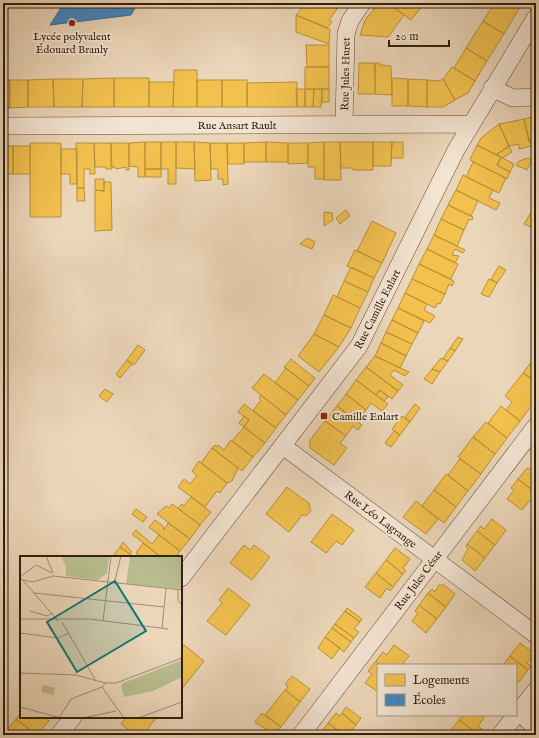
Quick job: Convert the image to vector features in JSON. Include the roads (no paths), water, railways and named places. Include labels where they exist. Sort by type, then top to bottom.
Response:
[{"type":"street","name":"Rue Jules Huret","points":[[344,124],[346,34],[350,21],[362,3]]},
{"type":"street","name":"Rue Camille Enlart","points":[[182,577],[359,346],[470,124],[536,17]]},
{"type":"street","points":[[492,88],[513,98],[536,97]]},
{"type":"street","name":"Rue Ansart Rault","points":[[3,126],[470,124]]},
{"type":"street","name":"Rue Jules César","points":[[301,735],[536,426]]},
{"type":"street","name":"Rue Léo Lagrange","points":[[282,446],[536,635]]},
{"type":"street","points":[[517,714],[536,690]]},
{"type":"street","points":[[519,711],[536,729]]},
{"type":"street","points":[[500,735],[515,716]]},
{"type":"street","points":[[59,735],[72,718]]},
{"type":"place","name":"Lycée polyvalent Édouard Branly","points":[[72,23]]},
{"type":"place","name":"Camille Enlart","points":[[324,416]]}]
